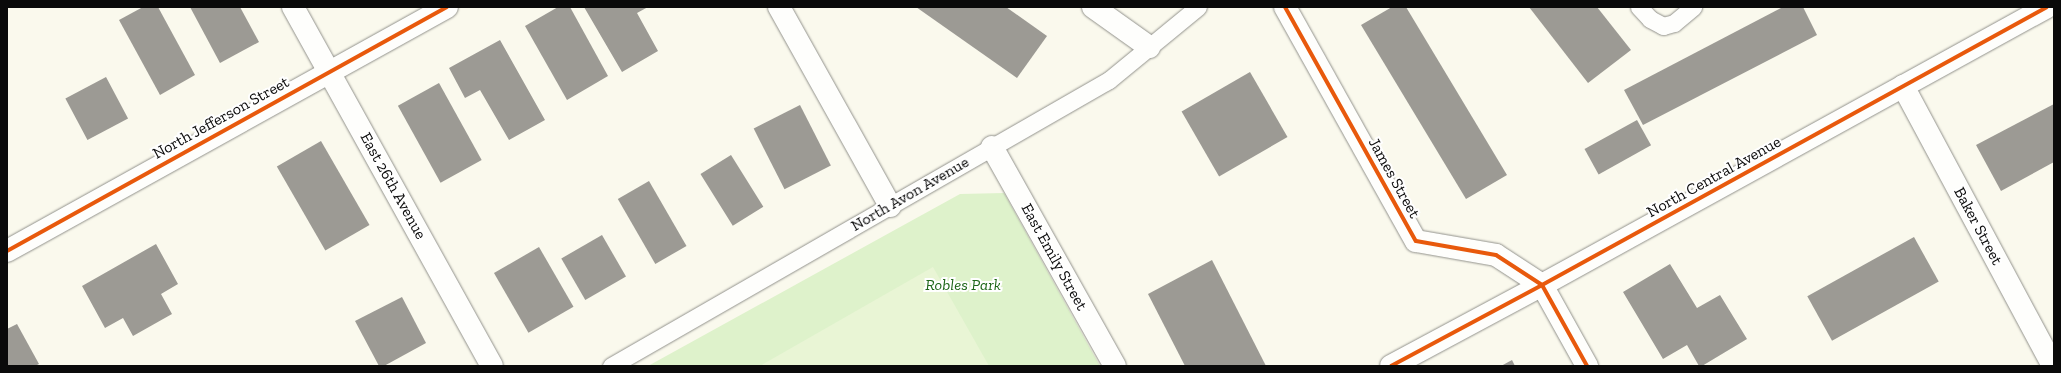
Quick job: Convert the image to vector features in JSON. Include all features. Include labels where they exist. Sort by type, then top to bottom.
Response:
[{"type":"street","name":"East 26th Avenue","points":[[293,7],[492,366]]},
{"type":"street","name":"North Jefferson Street","points":[[7,251],[447,7]]},
{"type":"street","points":[[779,7],[890,206]]},
{"type":"street","points":[[1093,7],[1149,47]]},
{"type":"street","name":"James Street","points":[[1285,7],[1416,241],[1496,255],[1542,285]]},
{"type":"street","name":"North Central Avenue","points":[[1391,366],[1542,285],[2047,7]]},
{"type":"street","name":"Baker Street","points":[[1903,86],[2053,366]]},
{"type":"street","name":"East Emily Street","points":[[992,147],[1115,366]]},
{"type":"street","points":[[1542,285],[1587,366]]},
{"type":"lane","name":"North Avon Avenue","points":[[611,366],[1110,80],[1198,7]]},
{"type":"lane","points":[[1639,7],[1650,19],[1663,26],[1674,24],[1693,7]]},
{"type":"green space","name":"Robles Park","points":[[1004,193],[1100,366],[648,366],[960,194]]},
{"type":"green space","points":[[933,267],[989,366],[760,366]]},
{"type":"building","points":[[143,7],[158,7],[195,75],[160,95],[119,20]]},
{"type":"building","points":[[190,7],[240,7],[259,42],[220,63]]},
{"type":"building","points":[[558,7],[570,7],[608,76],[567,100],[525,26]]},
{"type":"building","points":[[584,7],[648,7],[637,13],[658,51],[622,72]]},
{"type":"building","points":[[916,7],[1006,7],[1047,36],[1017,78]]},
{"type":"building","points":[[1392,7],[1406,7],[1507,175],[1466,199],[1361,25]]},
{"type":"building","points":[[1529,7],[1597,7],[1631,50],[1588,83]]},
{"type":"building","points":[[1783,7],[1803,7],[1817,35],[1643,125],[1624,90]]},
{"type":"building","points":[[500,40],[545,120],[509,140],[480,90],[465,98],[449,68]]},
{"type":"building","points":[[1250,72],[1288,137],[1219,176],[1182,112]]},
{"type":"building","points":[[106,77],[128,118],[87,140],[65,99]]},
{"type":"building","points":[[439,83],[482,160],[441,183],[398,106]]},
{"type":"building","points":[[2054,104],[2054,162],[2001,191],[1976,145]]},
{"type":"building","points":[[800,105],[831,166],[785,189],[754,129]]},
{"type":"building","points":[[1637,120],[1651,145],[1599,174],[1585,149]]},
{"type":"building","points":[[321,141],[370,225],[325,251],[277,167]]},
{"type":"building","points":[[731,155],[763,207],[733,226],[700,174]]},
{"type":"building","points":[[649,181],[686,246],[655,264],[618,199]]},
{"type":"building","points":[[602,235],[626,277],[585,300],[561,258]]},
{"type":"building","points":[[1914,237],[1939,282],[1832,341],[1807,296]]},
{"type":"building","points":[[156,244],[178,284],[161,294],[172,314],[133,336],[123,318],[105,328],[82,286]]},
{"type":"building","points":[[539,247],[574,307],[528,333],[494,273]]},
{"type":"building","points":[[1212,260],[1266,366],[1185,366],[1148,294]]},
{"type":"building","points":[[1670,264],[1697,308],[1720,295],[1747,339],[1702,366],[1699,366],[1687,345],[1663,359],[1623,292]]},
{"type":"building","points":[[402,297],[426,343],[384,366],[379,366],[355,321]]},
{"type":"building","points":[[17,324],[39,364],[35,366],[7,366],[7,329]]},
{"type":"building","points":[[1512,360],[1515,366],[1501,366]]},
{"type":"cycle path","points":[[7,251],[447,7]]},
{"type":"cycle path","points":[[1285,7],[1416,241],[1496,255],[1542,285],[1587,366]]},
{"type":"cycle path","points":[[1391,366],[1542,285],[2047,7]]}]
